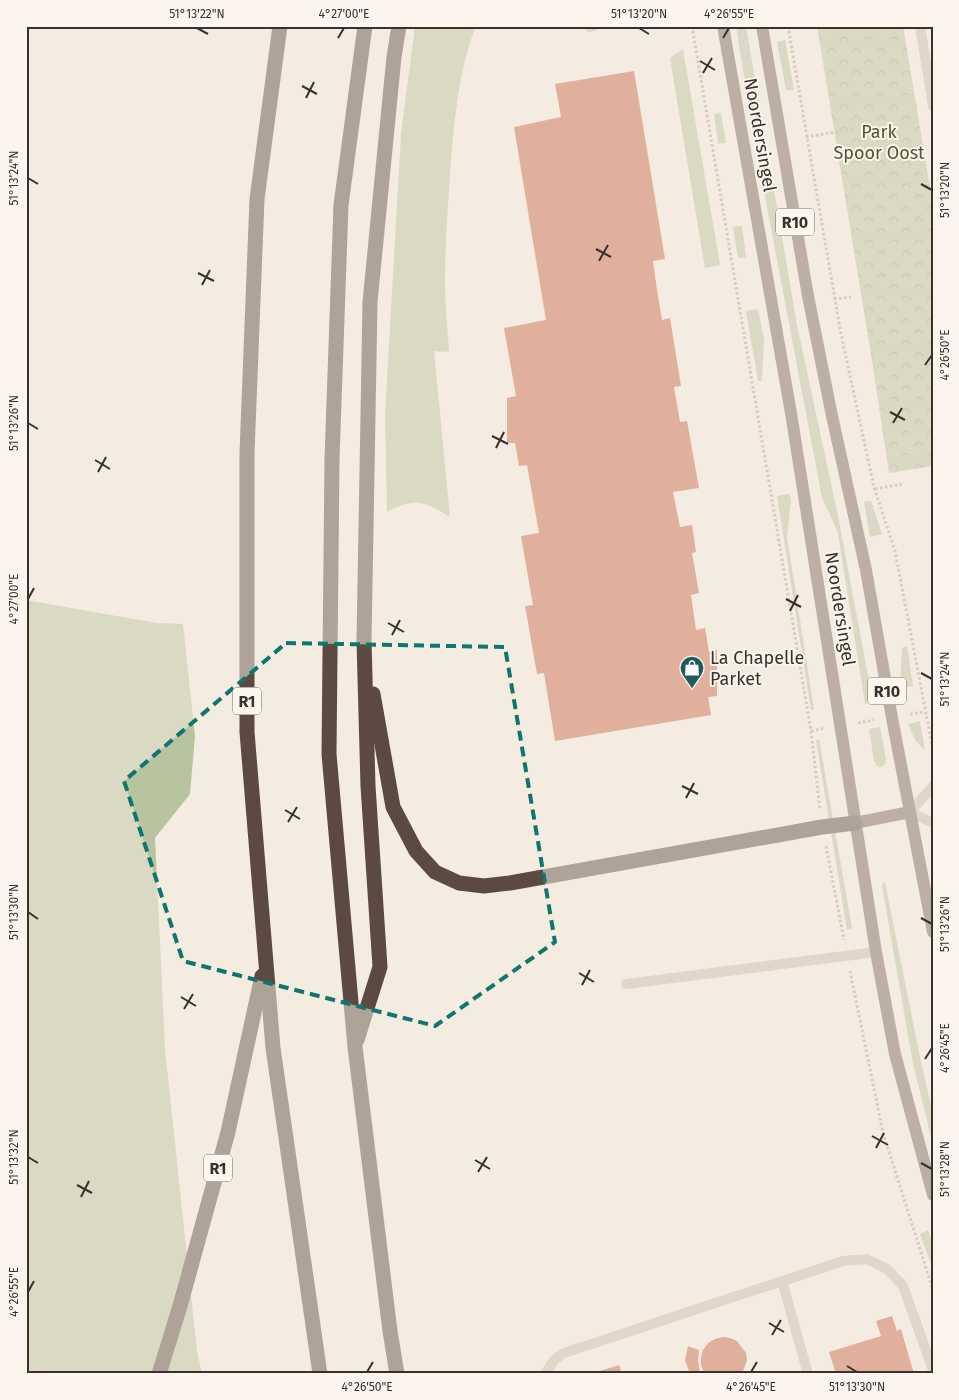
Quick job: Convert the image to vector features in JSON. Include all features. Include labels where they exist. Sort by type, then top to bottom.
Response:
[{"type":"highway","name":"R1","points":[[280,26],[257,199],[247,453],[247,732],[273,1048],[320,1374]]},
{"type":"highway","points":[[365,26],[341,204],[332,459],[329,754],[355,1047],[397,1374]]},
{"type":"highway","points":[[355,1047],[380,968],[368,786],[364,641],[370,302],[394,57],[399,26]]},
{"type":"highway","points":[[364,641],[393,807],[416,851],[435,872],[459,884],[484,886],[510,883],[822,827],[855,823]]},
{"type":"highway","name":"R1","points":[[159,1374],[180,1306],[228,1132],[266,960]]},
{"type":"main road","name":"Noordersingel","points":[[723,26],[791,413],[876,952],[895,1054],[933,1195]]},
{"type":"main road","name":"Noordersingel","points":[[762,26],[807,287],[832,416],[866,570],[933,932]]},
{"type":"main road","points":[[855,823],[910,812]]},
{"type":"lane","points":[[920,26],[933,106]]},
{"type":"lane","points":[[933,786],[910,812],[933,823]]},
{"type":"lane","points":[[626,984],[876,952]]},
{"type":"lane","points":[[545,1374],[554,1360],[564,1352],[843,1261],[867,1259],[887,1269],[903,1286],[933,1370]]},
{"type":"lane","points":[[782,1281],[808,1374]]},
{"type":"lane","points":[[26,1372],[38,1374]]},
{"type":"path","points":[[692,26],[810,731],[822,827],[882,1133],[933,1290]]},
{"type":"path","points":[[788,26],[834,299],[875,489],[895,551],[933,750]]},
{"type":"path","points":[[806,137],[855,129]]},
{"type":"path","points":[[834,299],[852,297]]},
{"type":"path","points":[[875,489],[902,484]]},
{"type":"path","points":[[810,731],[925,712]]},
{"type":"highlighted area","points":[[286,643],[505,647],[555,942],[435,1026],[183,961],[124,781]]},
{"type":"green space","points":[[415,26],[476,26],[465,59],[462,75],[456,109],[451,161],[445,269],[445,301],[449,352],[434,351],[450,517],[433,507],[419,503],[405,504],[387,512],[385,415],[401,134]]},
{"type":"green space","points":[[736,26],[746,26],[797,325],[839,521],[873,702],[865,704],[837,530],[822,498],[754,138]]},
{"type":"green space","name":"Park Spoor Oost","points":[[817,26],[903,26],[933,205],[933,466],[889,473]]},
{"type":"green space","points":[[785,40],[794,90],[786,90],[777,42]]},
{"type":"green space","points":[[683,49],[720,265],[705,268],[670,58]]},
{"type":"green space","points":[[721,113],[726,143],[718,144],[714,114]]},
{"type":"green space","points":[[742,226],[746,257],[738,258],[733,227]]},
{"type":"green space","points":[[758,309],[764,339],[762,381],[758,381],[746,311]]},
{"type":"green space","points":[[789,494],[791,500],[787,537],[814,709],[811,710],[777,496]]},
{"type":"green space","points":[[871,501],[882,534],[870,537],[864,502]]},
{"type":"green space","points":[[26,600],[156,623],[183,624],[195,736],[190,794],[155,838],[165,1049],[197,1351],[202,1374],[31,1374],[26,1355]]},
{"type":"green space","points":[[907,646],[913,686],[900,688],[902,648]]},
{"type":"green space","points":[[920,721],[925,751],[915,740],[908,724]]},
{"type":"green space","points":[[880,727],[886,760],[884,765],[878,767],[874,761],[869,729]]},
{"type":"green space","points":[[819,739],[852,928],[847,930],[816,740]]},
{"type":"green space","points":[[885,882],[933,1114],[933,1145],[913,1064],[882,885]]},
{"type":"green space","points":[[928,1230],[933,1246],[933,1269],[920,1234]]},
{"type":"building","points":[[634,71],[665,259],[653,261],[657,290],[662,320],[670,318],[681,386],[674,387],[680,422],[687,421],[699,488],[673,492],[680,527],[692,525],[696,552],[692,553],[699,593],[691,595],[696,630],[705,628],[709,652],[717,650],[717,696],[708,697],[711,715],[555,741],[544,673],[537,674],[525,606],[533,605],[521,536],[539,533],[527,465],[519,466],[515,443],[507,443],[507,398],[516,396],[504,328],[546,320],[514,127],[561,117],[555,84]]},
{"type":"building","points":[[892,1316],[897,1331],[901,1329],[914,1374],[836,1374],[829,1352],[881,1336],[876,1321]]},
{"type":"building","points":[[723,1337],[737,1341],[746,1353],[747,1360],[742,1374],[704,1373],[701,1365],[703,1350],[708,1343]]},
{"type":"building","points":[[688,1346],[699,1350],[700,1372],[690,1374],[685,1360]]},
{"type":"building","points":[[619,1365],[622,1374],[594,1374],[594,1373]]},
{"type":"place","name":"La Chapelle Parket","points":[[692,689]]}]
